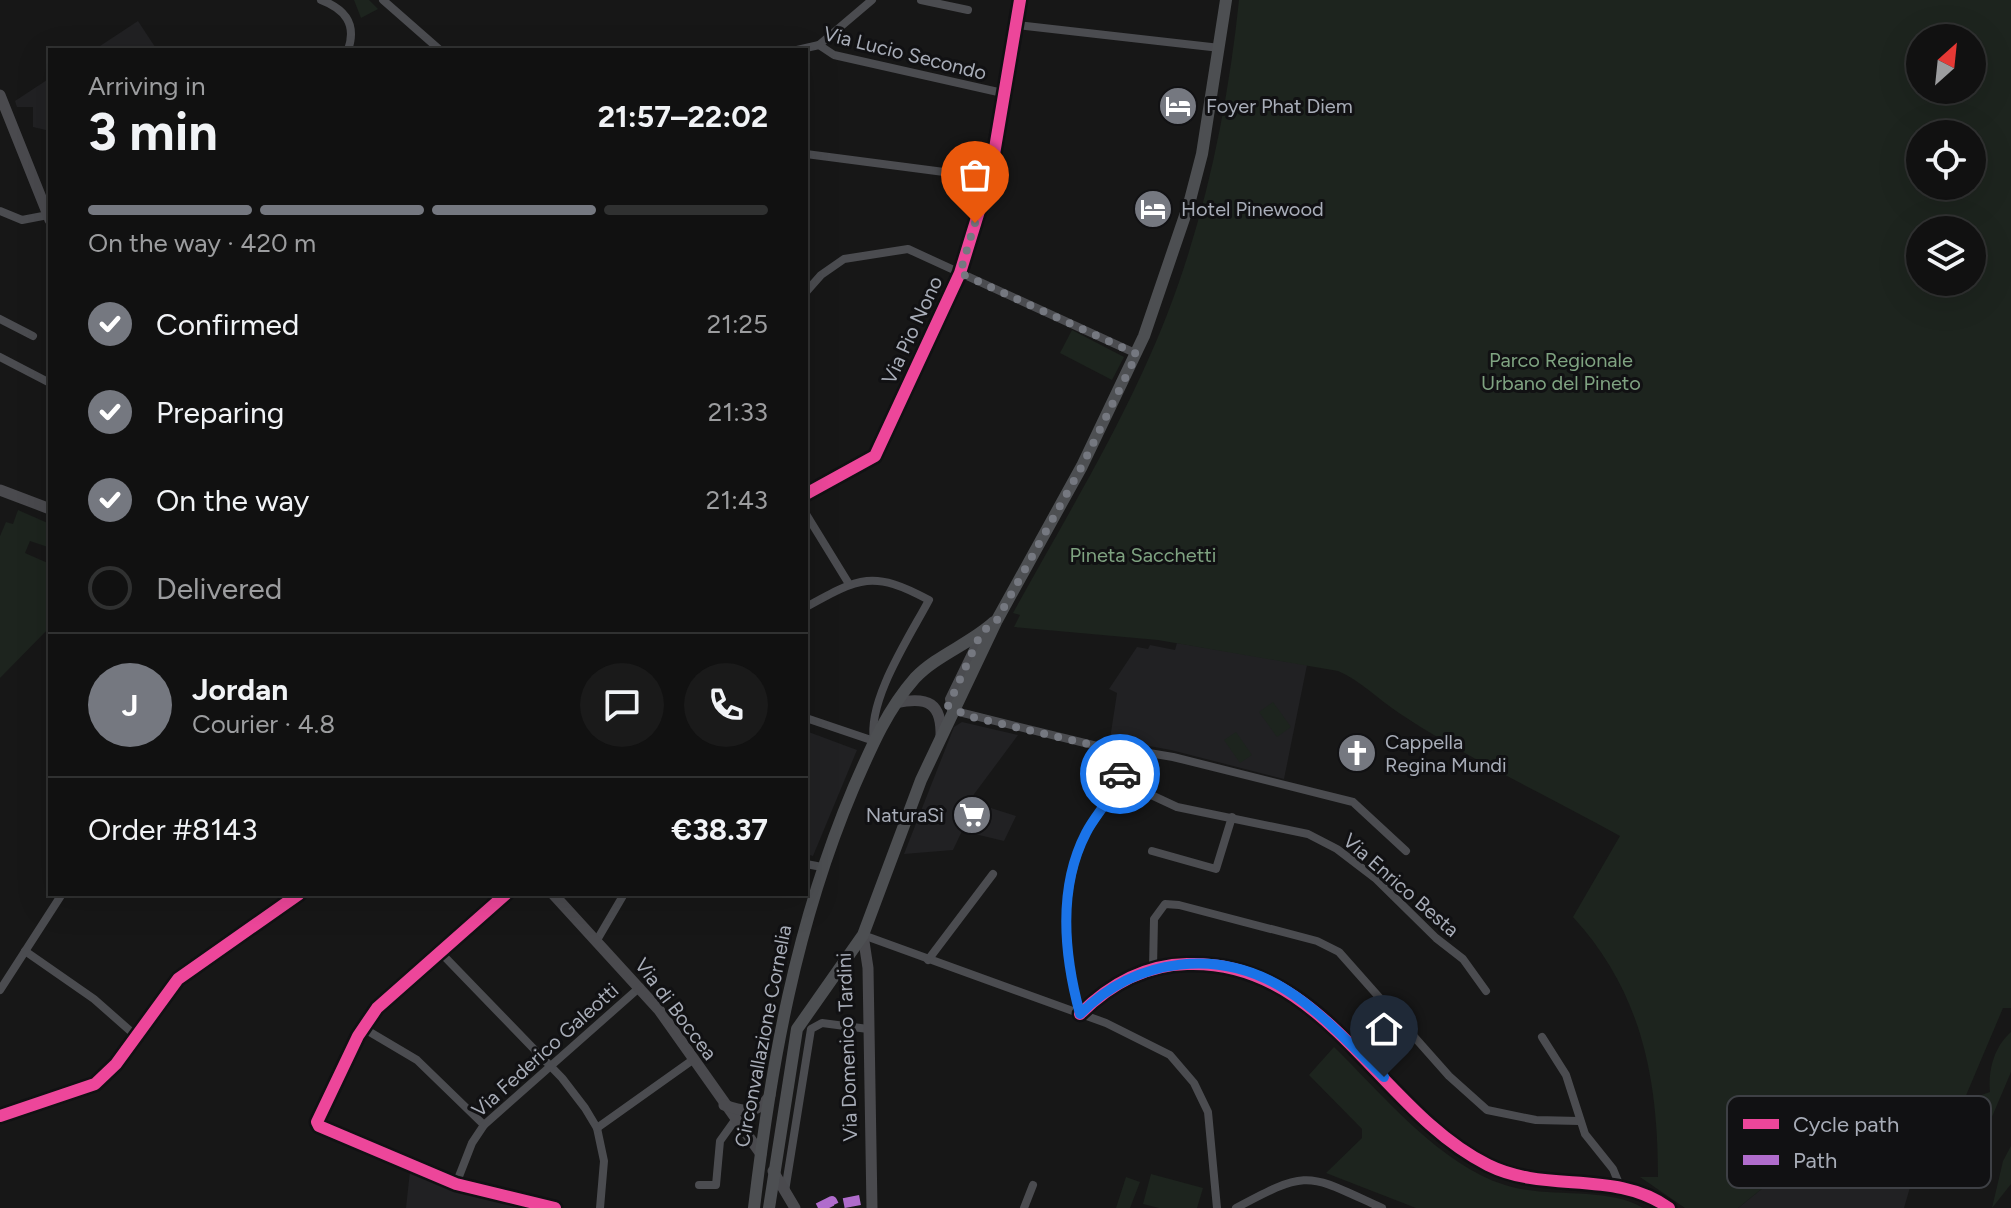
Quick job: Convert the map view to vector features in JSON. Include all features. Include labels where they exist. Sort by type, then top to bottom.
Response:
[{"type":"main road","name":"Via Domenico Tardini","points":[[863,935],[921,780],[997,620],[1082,466],[1137,354],[1189,204],[1206,137],[1226,0]]},
{"type":"main road","name":"Circonvallazione Cornelia","points":[[754,1208],[770,1095],[798,944],[822,867],[874,741],[896,703],[921,672],[997,620]]},
{"type":"main road","name":"Circonvallazione Cornelia","points":[[769,1208],[772,1171],[797,1029],[863,935]]},
{"type":"main road","points":[[761,1154],[772,1171]]},
{"type":"street","points":[[321,0],[341,10],[352,29],[348,48]]},
{"type":"street","points":[[341,10],[346,0]]},
{"type":"street","points":[[383,0],[438,48]]},
{"type":"street","points":[[819,45],[872,0]]},
{"type":"street","points":[[921,0],[968,10]]},
{"type":"street","name":"Via Pio Nono","points":[[808,493],[875,456],[960,273],[990,178],[1007,94],[1020,0]]},
{"type":"street","points":[[1017,25],[1220,48]]},
{"type":"street","name":"Via Lucio Secondo","points":[[806,48],[819,45],[834,55],[1007,94]]},
{"type":"street","points":[[0,95],[48,215]]},
{"type":"street","points":[[808,154],[990,178]]},
{"type":"street","points":[[0,211],[22,220],[48,217]]},
{"type":"street","points":[[808,290],[821,275],[844,259],[887,249],[912,250],[1137,354]]},
{"type":"street","points":[[0,319],[33,336]]},
{"type":"street","points":[[0,357],[48,382]]},
{"type":"street","points":[[0,490],[48,508]]},
{"type":"street","points":[[808,517],[849,584],[808,606]]},
{"type":"street","name":"Circonvallazione Cornelia","points":[[849,584],[884,580],[929,600],[882,691],[872,730],[874,741]]},
{"type":"street","name":"Via Domenico Tardini","points":[[954,711],[948,701],[981,633]]},
{"type":"street","points":[[896,703],[918,700],[932,705],[941,716],[941,738]]},
{"type":"street","points":[[954,711],[1097,746],[1115,754],[1130,749],[1173,757],[1353,802],[1406,851]]},
{"type":"street","points":[[808,719],[874,741]]},
{"type":"street","points":[[1080,1014],[1065,947],[1070,887],[1087,831],[1119,780],[1120,767],[1115,754]]},
{"type":"street","name":"Via Enrico Besta","points":[[1119,780],[1171,805],[1308,834],[1337,849],[1375,878],[1436,938],[1463,959],[1486,991]]},
{"type":"street","points":[[1152,851],[1216,869],[1232,817]]},
{"type":"street","points":[[808,864],[822,867]]},
{"type":"street","points":[[928,960],[993,874]]},
{"type":"street","points":[[0,990],[61,896]]},
{"type":"street","points":[[0,1116],[95,1084],[111,1070],[178,979],[296,896]]},
{"type":"street","points":[[504,896],[389,995],[363,1028],[318,1114],[319,1126],[456,1184],[555,1208]]},
{"type":"street","name":"Via di Boccea","points":[[555,896],[640,987],[761,1154]]},
{"type":"street","points":[[597,940],[623,896]]},
{"type":"street","points":[[1153,968],[1154,919],[1165,904],[1184,906],[1317,941],[1347,959],[1449,1076],[1482,1108],[1524,1119],[1579,1121]]},
{"type":"street","points":[[863,935],[1080,1014],[1158,1047],[1189,1076],[1201,1095],[1211,1122],[1217,1208]]},
{"type":"street","name":"Via Domenico Tardini","points":[[863,935],[868,968],[872,1208]]},
{"type":"street","points":[[25,951],[94,999],[136,1036]]},
{"type":"street","points":[[440,952],[580,1100],[597,1128],[604,1161],[600,1208]]},
{"type":"street","points":[[1080,1014],[1114,985],[1153,968],[1181,964],[1221,965],[1268,980],[1311,1008],[1446,1136],[1481,1161],[1531,1179],[1620,1186],[1639,1191],[1669,1208]]},
{"type":"street","name":"Via Federico Galeotti","points":[[456,1184],[472,1143],[484,1125],[640,987]]},
{"type":"street","points":[[785,1192],[811,1029],[822,1023],[868,1029]]},
{"type":"street","points":[[363,1028],[417,1060],[484,1125]]},
{"type":"street","points":[[1542,1037],[1566,1075],[1579,1121],[1592,1144],[1616,1172],[1620,1186]]},
{"type":"street","points":[[597,1128],[694,1059]]},
{"type":"street","points":[[724,1105],[751,1111],[762,1107],[770,1095]]},
{"type":"street","points":[[699,1185],[716,1185],[720,1141],[735,1120]]},
{"type":"street","points":[[772,1171],[795,1208]]},
{"type":"street","points":[[1236,1208],[1282,1183],[1300,1179],[1323,1182],[1382,1208]]},
{"type":"street","points":[[1024,1208],[1033,1185]]},
{"type":"shaded area","points":[[138,21],[156,48],[97,48]]},
{"type":"shaded area","points":[[48,79],[48,131],[33,127],[33,107],[17,107],[15,101]]},
{"type":"shaded area","points":[[1177,643],[1307,665],[1284,779],[1171,750],[1110,739],[1117,693],[1109,689],[1137,647],[1148,649],[1150,645],[1175,650]]},
{"type":"shaded area","points":[[962,722],[1018,735],[969,801],[1016,816],[1004,841],[962,831],[953,850],[904,854],[954,727]]},
{"type":"shaded area","points":[[808,732],[857,750],[813,856],[808,855]]},
{"type":"shaded area","points":[[410,1171],[463,1194],[521,1204],[521,1208],[406,1208]]},
{"type":"shaded area","points":[[1763,1188],[1910,1188],[1904,1208],[1738,1208]]},
{"type":"green space","points":[[354,0],[369,0],[378,9],[361,18]]},
{"type":"green space","name":"Parco Regionale Urbano del Pineto","points":[[1239,0],[2011,0],[2011,1008],[2003,1008],[1966,1096],[1727,1096],[1727,1188],[1763,1188],[1738,1208],[1685,1208],[1640,1177],[1658,1177],[1654,1106],[1641,1038],[1615,975],[1573,917],[1620,836],[1452,746],[1338,671],[1158,640],[1014,627],[1020,615],[1013,613],[1113,433],[1162,327],[1194,236],[1217,142]]},
{"type":"green space","points":[[1072,330],[1124,357],[1112,380],[1060,353]]},
{"type":"green space","points":[[18,510],[48,523],[48,547],[30,541],[25,553],[48,563],[48,629],[0,678],[0,536],[6,522],[13,524]]},
{"type":"green space","points":[[1273,702],[1291,727],[1277,737],[1259,712]]},
{"type":"green space","points":[[1236,732],[1252,755],[1240,763],[1224,740]]},
{"type":"green space","points":[[2011,1032],[2011,1072],[1991,1119],[1991,1096],[1979,1096],[1990,1092],[1993,1059]]},
{"type":"green space","points":[[1334,1047],[1413,1126],[1458,1162],[1481,1175],[1522,1189],[1612,1197],[1643,1208],[1416,1208],[1326,1173],[1362,1138],[1362,1129],[1309,1075]]},
{"type":"green space","points":[[2011,1146],[2011,1184],[1992,1208],[2003,1161]]},
{"type":"green space","points":[[1151,1174],[1203,1188],[1197,1208],[1159,1208],[1143,1204]]},
{"type":"green space","points":[[1126,1177],[1140,1182],[1130,1208],[1116,1208]]},
{"type":"marked path","points":[[818,1208],[832,1201],[834,1205],[860,1200]]},
{"type":"cycle path","points":[[808,493],[875,456],[960,273],[991,172],[1020,0]]},
{"type":"cycle path","points":[[0,1116],[95,1084],[116,1064],[178,979],[296,896]]},
{"type":"cycle path","points":[[504,896],[377,1008],[358,1036],[317,1122],[319,1126],[456,1184],[555,1208]]},
{"type":"cycle path","points":[[1080,1014],[1116,985],[1142,972],[1187,964],[1235,969],[1277,986],[1314,1011],[1449,1141],[1488,1165],[1510,1174],[1626,1189],[1648,1196],[1669,1208]]},
{"type":"way so far","points":[[975,223],[960,273],[1137,354],[1082,466],[997,620],[981,633],[948,706],[968,716],[1105,748],[1117,756],[1120,774]]},
{"type":"place","name":"Foyer Phat Diem","points":[[1178,106]]},
{"type":"place","name":"Hotel Pinewood","points":[[1153,209]]},
{"type":"place","name":"Cappella Regina Mundi","points":[[1357,753]]},
{"type":"place","name":"NaturaSì","points":[[972,815]]},
{"type":"route","points":[[1120,774],[1082,841],[1070,887],[1065,947],[1080,1014],[1114,985],[1153,968],[1195,963],[1221,965],[1258,975],[1286,989],[1321,1017],[1384,1077]]},
{"type":"park label","name":"Pineta Sacchetti","points":[[1143,555]]}]
